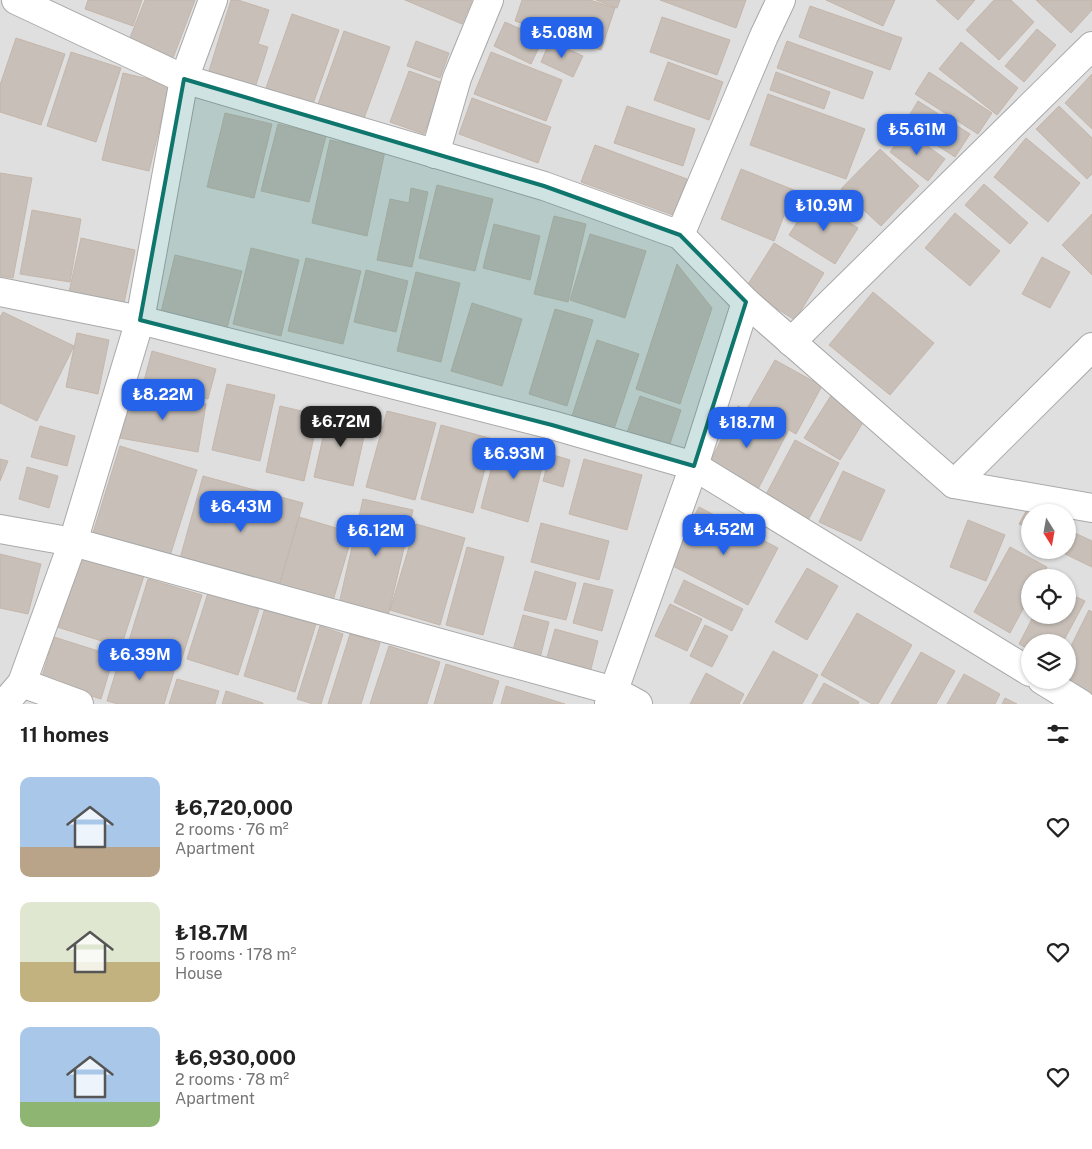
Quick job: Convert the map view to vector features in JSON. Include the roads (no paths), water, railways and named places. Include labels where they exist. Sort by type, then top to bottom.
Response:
[{"type":"street","points":[[16,0],[184,79],[544,186],[680,235],[746,302],[954,484],[1092,508]]},
{"type":"street","points":[[4,704],[22,683],[73,542],[140,320],[184,79],[213,0]]},
{"type":"street","points":[[435,154],[457,78],[490,0]]},
{"type":"street","points":[[680,235],[781,0]]},
{"type":"street","points":[[791,342],[1092,46]]},
{"type":"street","points":[[0,292],[140,320],[552,425],[694,466],[1021,666]]},
{"type":"street","points":[[612,697],[694,466],[746,302]]},
{"type":"street","points":[[954,484],[1092,346]]},
{"type":"street","points":[[0,529],[73,542],[638,704]]},
{"type":"street","points":[[22,683],[79,704]]},
{"type":"street","points":[[1055,689],[1073,702]]}]
